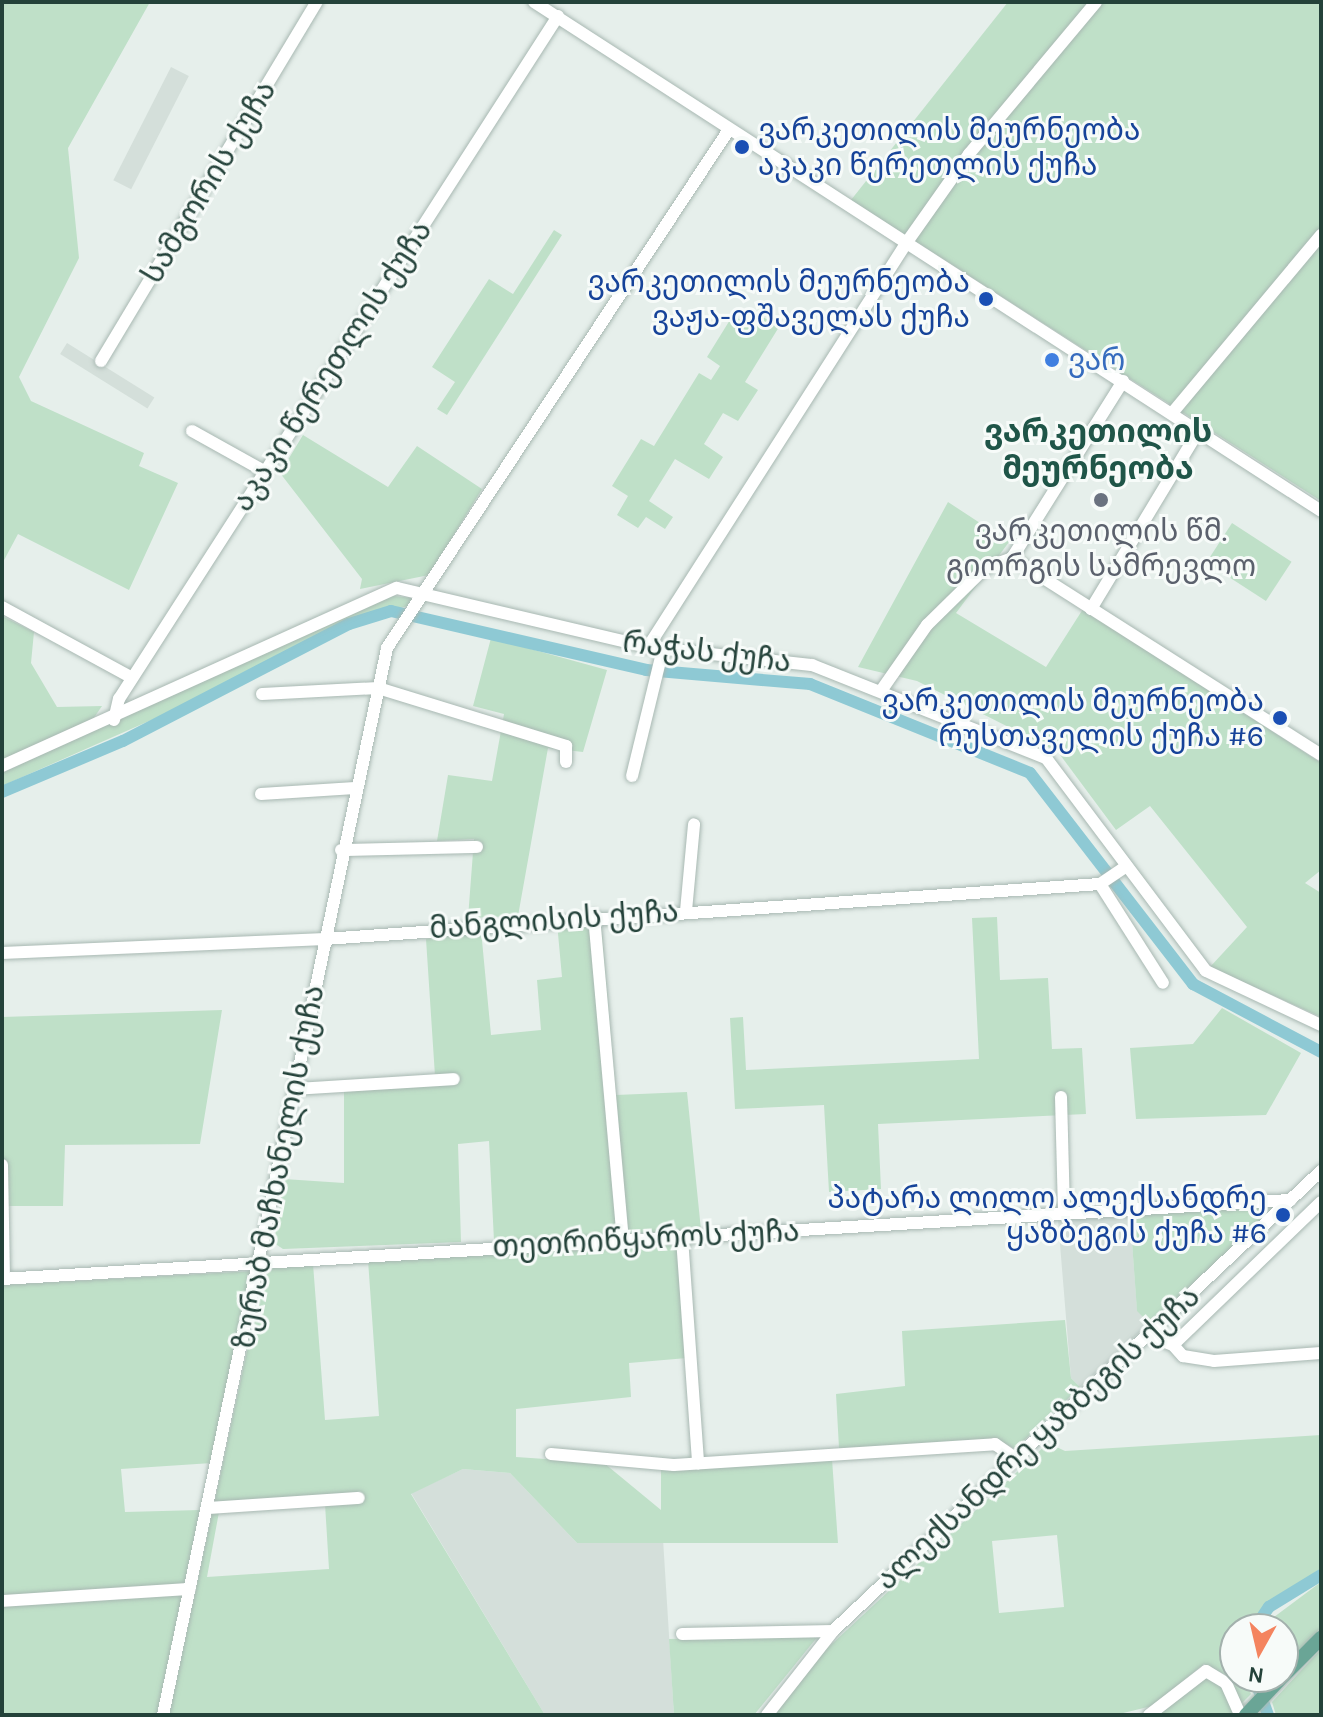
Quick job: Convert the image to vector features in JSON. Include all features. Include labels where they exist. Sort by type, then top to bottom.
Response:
[{"type":"main road","points":[[1299,1660],[1321,1638]]},
{"type":"main road","points":[[1245,1714],[1266,1693]]},
{"type":"street","name":"სამგორის ქუჩა","points":[[101,361],[317,2]]},
{"type":"street","points":[[534,2],[728,131],[1173,412],[1321,511]]},
{"type":"street","points":[[648,647],[907,242],[969,154],[1096,2]]},
{"type":"street","name":"აკაკი წერეთლის ქუჩა","points":[[114,720],[132,678],[558,16]]},
{"type":"street","name":"ზურაბ მაჩხანელის ქუჩა","points":[[163,1715],[263,1263],[341,850],[387,648],[408,626],[422,595],[728,131]]},
{"type":"street","points":[[1173,412],[1321,235]]},
{"type":"street","points":[[883,688],[927,625],[985,568],[1012,558],[1123,381]]},
{"type":"street","points":[[1091,609],[1199,430]]},
{"type":"street","points":[[192,431],[264,471]]},
{"type":"street","points":[[1012,558],[1321,755]]},
{"type":"street","name":"რაჭას ქუჩა","points":[[2,766],[114,720],[379,590],[422,595],[648,647],[812,665],[883,688],[1046,758],[1123,868],[1206,971],[1321,1025]]},
{"type":"street","points":[[2,607],[132,678]]},
{"type":"street","points":[[632,776],[663,649]]},
{"type":"street","points":[[262,694],[378,688],[566,746],[566,762]]},
{"type":"street","points":[[261,794],[355,788]]},
{"type":"street","points":[[686,911],[694,824]]},
{"type":"street","points":[[341,850],[477,847]]},
{"type":"street","points":[[1123,868],[1102,883],[1163,983]]},
{"type":"street","name":"მანგლისის ქუჩა","points":[[2,953],[325,939],[594,916],[1102,883]]},
{"type":"street","points":[[594,916],[623,1242]]},
{"type":"street","points":[[295,1089],[454,1079]]},
{"type":"street","points":[[1061,1097],[1064,1213]]},
{"type":"street","points":[[2,1165],[3,1279]]},
{"type":"street","name":"ალექსანდრე ყაზბეგის ქუჩა","points":[[767,1715],[833,1631],[1321,1171]]},
{"type":"street","name":"თეთრიწყაროს ქუჩა","points":[[3,1279],[1291,1200]]},
{"type":"street","points":[[1173,1345],[1321,1202]]},
{"type":"street","points":[[682,1238],[698,1463]]},
{"type":"street","points":[[1147,1335],[1173,1345],[1183,1356],[1214,1361],[1321,1353]]},
{"type":"street","points":[[551,1454],[698,1463],[995,1444],[1015,1458]]},
{"type":"street","points":[[207,1508],[359,1498]]},
{"type":"street","points":[[2,1601],[190,1589]]},
{"type":"street","points":[[682,1634],[833,1631]]},
{"type":"street","points":[[1149,1715],[1206,1671],[1226,1683],[1245,1714]]},
{"type":"shaded area","points":[[171,67],[189,76],[131,189],[113,180]]},
{"type":"shaded area","points":[[67,343],[154,398],[147,409],[60,354]]},
{"type":"shaded area","points":[[1130,1214],[1137,1310],[1149,1323],[1080,1387],[1071,1378],[1058,1220]]},
{"type":"shaded area","points":[[463,1469],[510,1473],[577,1543],[663,1539],[674,1715],[545,1715],[411,1493]]},
{"type":"green space","points":[[2,2],[150,2],[68,148],[79,258],[19,377],[31,401],[144,453],[139,466],[178,483],[129,590],[18,534],[2,564]]},
{"type":"green space","points":[[1008,2],[1321,2],[1321,501],[851,200]]},
{"type":"green space","points":[[554,230],[562,235],[447,415],[437,409],[455,382],[432,367],[489,279],[513,294]]},
{"type":"green space","points":[[733,315],[754,329],[763,317],[779,327],[745,382],[758,390],[738,421],[723,413],[704,444],[723,457],[709,479],[675,459],[649,501],[673,517],[665,529],[646,517],[638,528],[617,515],[628,496],[612,486],[641,439],[654,446],[699,373],[711,380],[720,366],[707,357]]},
{"type":"green space","points":[[303,435],[388,487],[417,446],[482,489],[429,575],[360,589],[362,579],[280,473]]},
{"type":"green space","points":[[948,502],[1009,542],[956,613],[1046,667],[1083,609],[1321,763],[1321,870],[1305,883],[1321,893],[1321,1017],[1210,967],[1247,927],[1150,806],[1116,830],[1058,752],[917,681],[858,667]]},
{"type":"green space","points":[[1232,523],[1292,562],[1266,601],[1206,562]]},
{"type":"green space","points":[[386,595],[412,598],[408,606],[340,624],[183,706],[2,786],[2,773]]},
{"type":"green space","points":[[2,616],[34,632],[31,663],[57,707],[102,706],[91,722],[2,761]]},
{"type":"green space","points":[[491,638],[607,670],[583,752],[548,748],[518,916],[468,918],[474,839],[437,841],[448,775],[492,781],[504,714],[473,706]]},
{"type":"green space","points":[[997,917],[1000,980],[1048,978],[1052,1049],[1082,1048],[1086,1114],[878,1124],[881,1189],[829,1192],[824,1105],[735,1109],[730,1018],[743,1017],[746,1070],[979,1059],[972,918]]},
{"type":"green space","points":[[601,921],[616,1095],[687,1092],[701,1230],[494,1241],[489,1141],[458,1144],[461,1242],[283,1249],[274,1243],[284,1179],[344,1183],[344,1085],[435,1076],[426,939],[481,930],[491,1035],[541,1030],[537,980],[562,977],[557,923]]},
{"type":"green space","points":[[1222,1008],[1301,1053],[1266,1115],[1136,1119],[1130,1048],[1193,1044]]},
{"type":"green space","points":[[222,1010],[200,1144],[65,1145],[63,1206],[2,1206],[2,1017]]},
{"type":"green space","points":[[1260,1208],[1261,1221],[1149,1323],[1137,1311],[1130,1214]]},
{"type":"green space","points":[[679,1244],[687,1358],[629,1363],[631,1397],[516,1409],[516,1457],[604,1463],[661,1510],[661,1470],[832,1459],[838,1543],[577,1543],[510,1473],[463,1469],[411,1494],[545,1715],[169,1715],[265,1267],[313,1264],[325,1420],[379,1416],[368,1260]],"holes":[[[325,1504],[329,1569],[207,1577],[219,1512]]]},
{"type":"green space","points":[[254,1271],[212,1463],[121,1469],[125,1512],[200,1510],[157,1715],[2,1715],[2,1285]]},
{"type":"green space","points":[[1065,1320],[1071,1378],[1080,1387],[1015,1449],[1002,1442],[839,1448],[836,1394],[905,1386],[902,1331]]},
{"type":"green space","points":[[1321,1435],[1321,1568],[1258,1613],[1219,1613],[1219,1672],[1204,1664],[1152,1706],[1115,1715],[772,1715],[820,1655],[1048,1443],[1065,1451]],"holes":[[[1057,1535],[1064,1607],[999,1613],[992,1541]]]},
{"type":"green space","points":[[1321,1582],[1321,1628],[1299,1650],[1299,1613],[1279,1613]]},
{"type":"green space","points":[[819,1635],[754,1715],[674,1715],[669,1639]]},
{"type":"green space","points":[[1321,1649],[1321,1715],[1276,1715],[1272,1702],[1280,1693],[1299,1693],[1299,1673]]},
{"type":"green space","points":[[1204,1674],[1219,1683],[1219,1693],[1226,1693],[1236,1715],[1155,1715]]},
{"type":"green space","points":[[1236,1693],[1251,1693],[1251,1694],[1240,1705]]},
{"type":"waterway","points":[[2,792],[123,741],[349,624],[391,611],[646,670],[810,684],[1030,773],[1193,984],[1321,1052]]},
{"type":"waterway","points":[[1265,1613],[1269,1607],[1321,1575]]},
{"type":"waterway","points":[[1260,1693],[1268,1715]]},
{"type":"place","name":"ვარკეთილის მეურნეობა აკაკი წერეთლის ქუჩა","points":[[742,147]]},
{"type":"place","name":"ვარკეთილის მეურნეობა ვაჟა-ფშაველას ქუჩა","points":[[986,299]]},
{"type":"place","name":"ვარ","points":[[1052,360]]},
{"type":"place","name":"ვარკეთილის წმ. გიორგის სამრევლო","points":[[1101,500]]},
{"type":"place","name":"ვარკეთილის მეურნეობა რუსთაველის ქუჩა #6","points":[[1280,718]]},
{"type":"place","name":"პატარა ლილო ალექსანდრე ყაზბეგის ქუჩა #6","points":[[1283,1215]]},
{"type":"district","name":"ვარკეთილის მეურნეობა","points":[[1098,452]]}]
